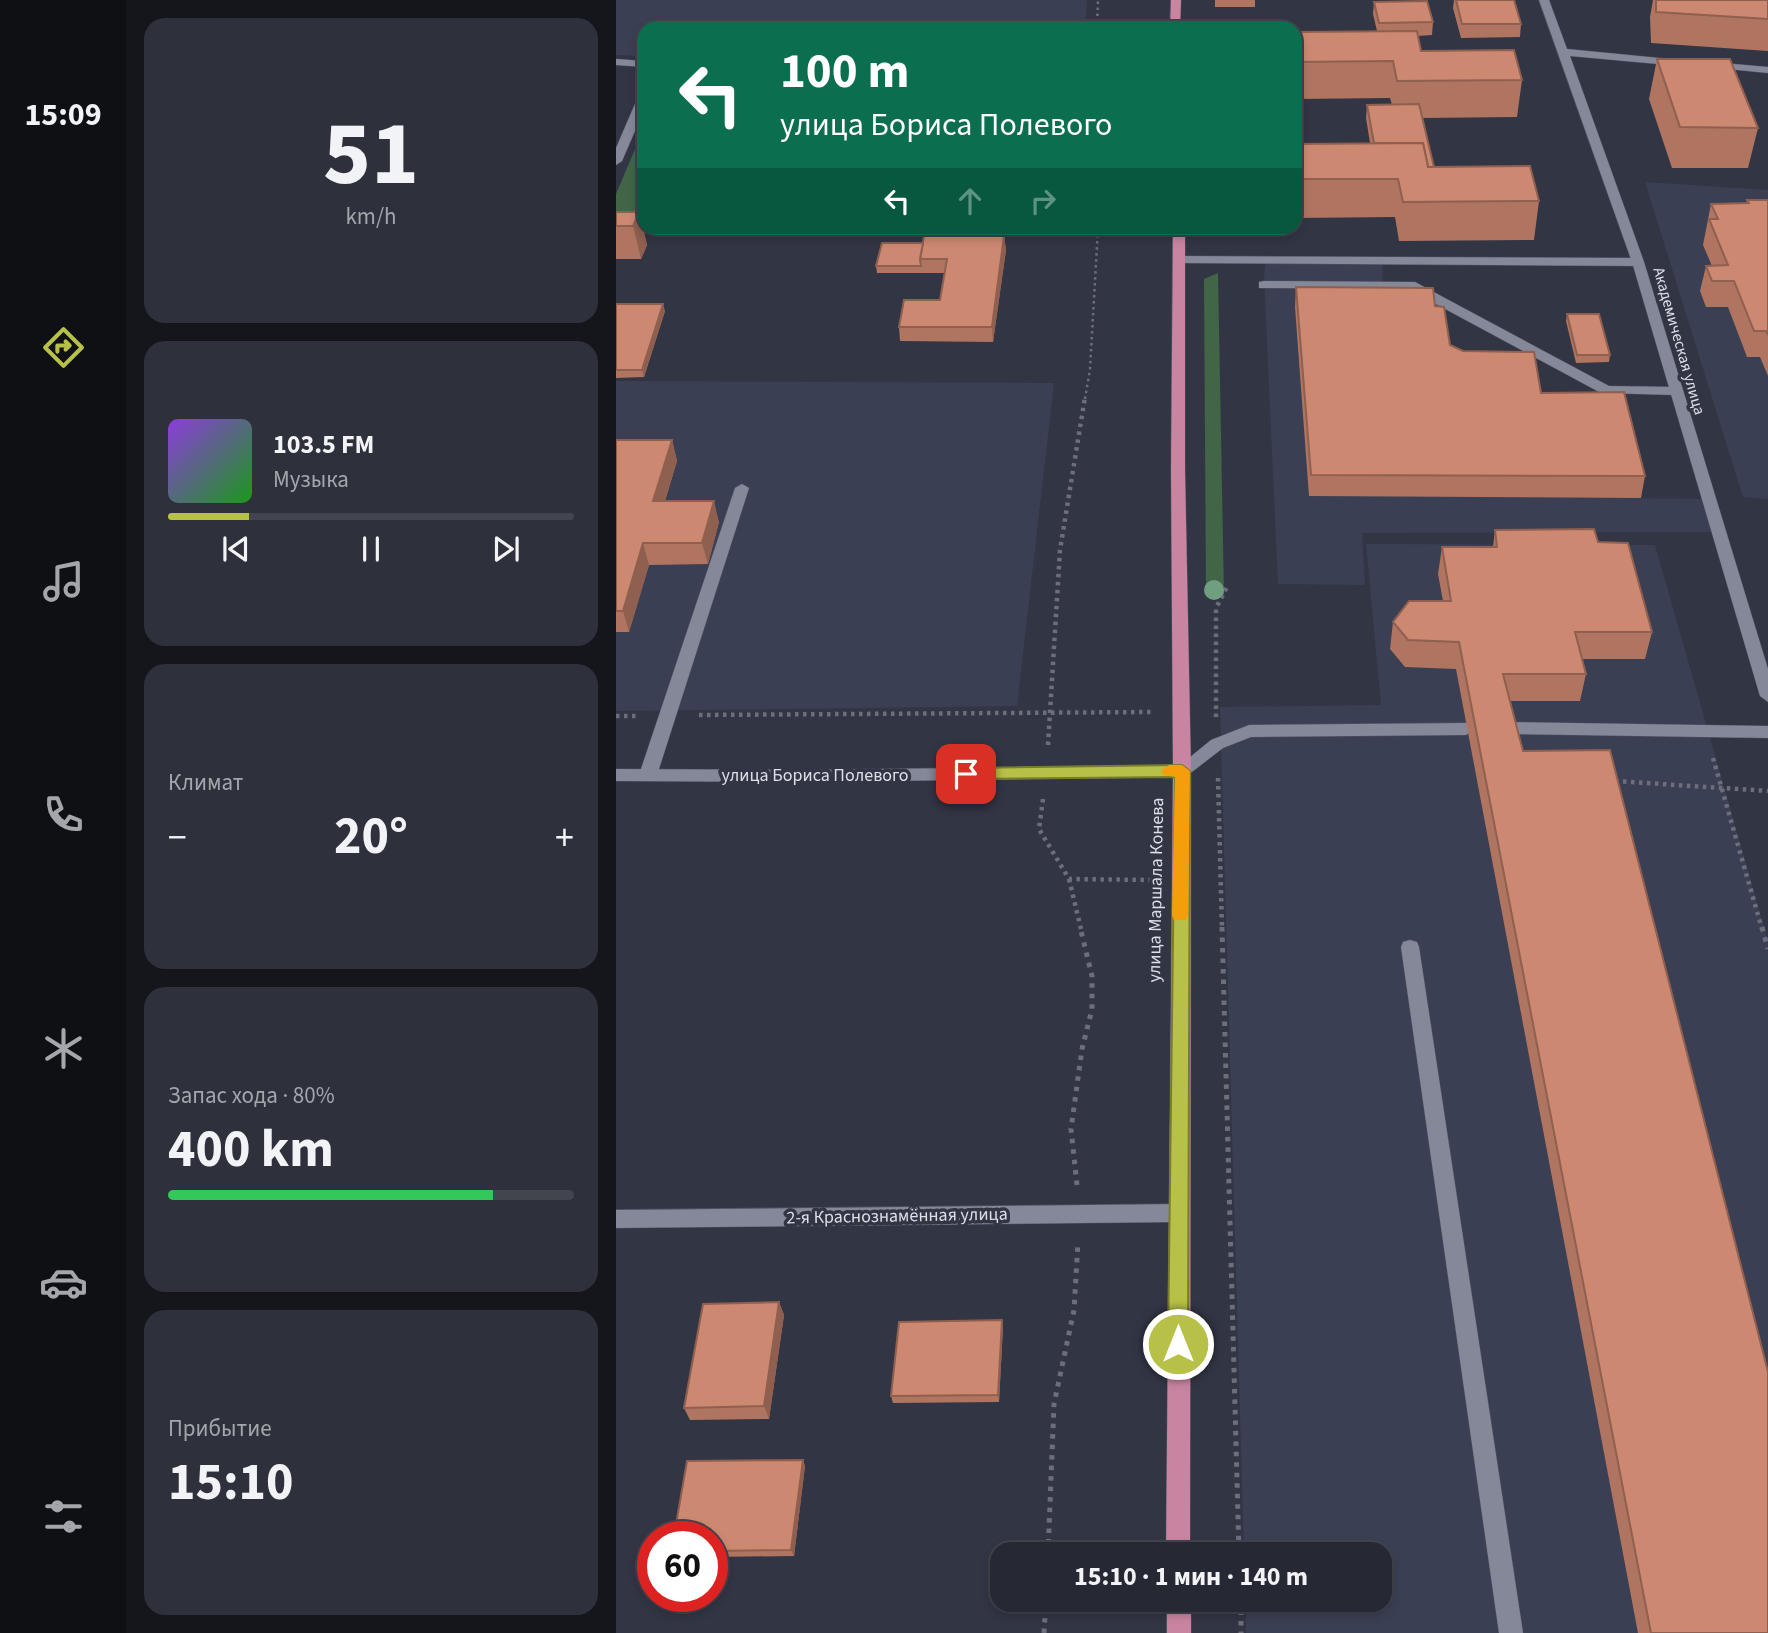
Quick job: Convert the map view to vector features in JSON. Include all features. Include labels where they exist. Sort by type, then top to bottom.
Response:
[{"type":"main road","points":[[1175,21],[1176,0]]},
{"type":"main road","name":"улица Маршала Конева","points":[[1178,1542],[1182,771],[1179,235]]},
{"type":"main road","points":[[1179,1612],[1179,1633]]},
{"type":"street","name":"Академическая улица","points":[[1544,0],[1637,262],[1768,696]]},
{"type":"street","points":[[1562,52],[1690,63]]},
{"type":"street","points":[[616,62],[637,64]]},
{"type":"street","points":[[1703,64],[1768,69]]},
{"type":"street","points":[[616,161],[637,113]]},
{"type":"street","points":[[1180,260],[1637,262]]},
{"type":"street","points":[[1264,285],[1410,285],[1605,390],[1675,391]]},
{"type":"street","points":[[649,775],[742,488]]},
{"type":"street","points":[[1505,728],[1768,732]]},
{"type":"street","points":[[1182,771],[1217,744],[1249,731],[1466,729]]},
{"type":"street","name":"улица Бориса Полевого","points":[[616,775],[1182,771]]},
{"type":"street","points":[[1410,947],[1511,1633]]},
{"type":"street","name":"2-я Краснознамённая улица","points":[[616,1219],[1178,1213]]},
{"type":"path","points":[[1097,21],[1098,0]]},
{"type":"path","points":[[1098,235],[1090,369],[1060,550],[1051,713],[1039,829],[1069,878],[1222,881]]},
{"type":"path","points":[[1228,584],[1216,608],[1216,712],[1239,1542]]},
{"type":"path","points":[[616,716],[1216,712]]},
{"type":"path","points":[[1705,730],[1768,950]]},
{"type":"path","points":[[1607,777],[1618,783],[1768,791]]},
{"type":"path","points":[[1044,1633],[1045,1612]]},
{"type":"path","points":[[1241,1612],[1241,1633]]},
{"type":"shaded area","points":[[616,0],[1087,0],[1086,21],[637,21],[637,56],[616,55]]},
{"type":"shaded area","points":[[1645,182],[1768,190],[1768,499],[1743,497]]},
{"type":"shaded area","points":[[1266,260],[1382,260],[1383,285],[1433,327],[1536,497],[1709,499],[1719,532],[1362,533],[1365,585],[1278,584],[1264,276]]},
{"type":"shaded area","points":[[616,381],[1054,383],[1017,706],[616,711]]},
{"type":"shaded area","points":[[1366,544],[1655,545],[1768,941],[1768,1633],[1246,1633],[1245,1612],[1392,1612],[1392,1542],[1244,1542],[1220,707],[1381,705]]},
{"type":"green space","points":[[637,144],[637,234],[616,234],[616,194]]},
{"type":"green space","points":[[1218,273],[1224,595],[1206,595],[1204,279]]},
{"type":"building","points":[[1456,0],[1514,0],[1521,24],[1462,24]]},
{"type":"building","points":[[1656,0],[1768,0],[1768,19],[1656,12]]},
{"type":"building","points":[[1427,1],[1433,22],[1379,23],[1374,2]]},
{"type":"building","points":[[1417,31],[1421,51],[1514,50],[1522,80],[1397,81],[1393,61],[1302,62],[1302,32]]},
{"type":"building","points":[[1657,59],[1730,59],[1758,128],[1680,127]]},
{"type":"building","points":[[1419,104],[1434,167],[1428,167],[1423,143],[1374,143],[1367,105]]},
{"type":"building","points":[[1423,143],[1428,167],[1530,166],[1539,201],[1403,202],[1398,179],[1302,179],[1302,144]]},
{"type":"building","points":[[1747,200],[1768,200],[1768,335],[1766,331],[1754,331],[1734,281],[1712,281],[1706,266],[1728,265],[1709,219],[1718,219],[1711,204],[1749,203]]},
{"type":"building","points":[[616,212],[637,212],[633,226],[616,226]]},
{"type":"building","points":[[924,236],[1004,236],[992,327],[899,327],[904,300],[940,300],[947,259],[920,259]]},
{"type":"building","points":[[882,243],[923,243],[921,266],[876,266]]},
{"type":"building","points":[[1296,287],[1433,288],[1435,306],[1444,307],[1450,345],[1463,351],[1534,352],[1541,393],[1624,392],[1645,476],[1311,475]]},
{"type":"building","points":[[616,304],[663,304],[642,370],[616,370]]},
{"type":"building","points":[[1567,314],[1599,314],[1610,355],[1577,355]]},
{"type":"building","points":[[616,440],[672,440],[653,501],[714,501],[702,543],[643,543],[623,611],[616,611]]},
{"type":"building","points":[[1594,529],[1598,542],[1628,543],[1652,632],[1575,632],[1586,674],[1503,674],[1523,751],[1610,750],[1768,1372],[1768,1633],[1651,1633],[1459,642],[1408,640],[1393,622],[1409,601],[1451,601],[1442,547],[1497,547],[1495,530]]},
{"type":"building","points":[[779,1302],[764,1406],[684,1408],[703,1304]]},
{"type":"building","points":[[1002,1320],[998,1395],[891,1396],[899,1322]]},
{"type":"building","points":[[803,1460],[791,1550],[728,1551],[728,1521],[677,1521],[687,1461]]},
{"type":"slow traffic","points":[[1169,771],[1182,771],[1180,915]]},
{"type":"route","points":[[966,774],[1182,771],[1178,1344]]}]
